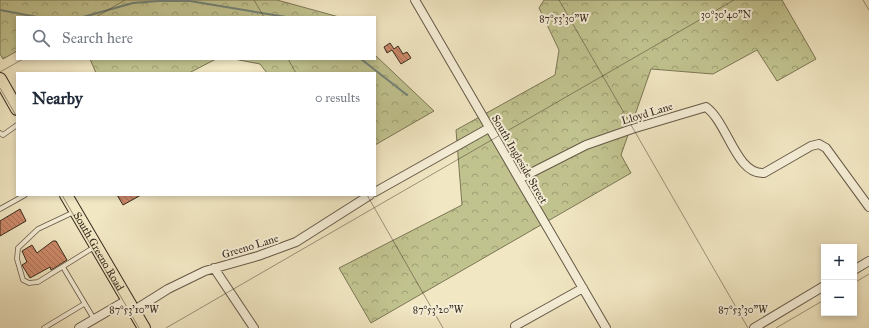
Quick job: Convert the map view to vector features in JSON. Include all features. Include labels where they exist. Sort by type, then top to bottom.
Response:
[{"type":"main road","points":[[0,80],[16,107]]},
{"type":"main road","name":"South Greeno Road","points":[[68,196],[144,328]]},
{"type":"street","name":"South Ingleside Street","points":[[415,0],[606,328]]},
{"type":"street","name":"Lloyd Lane","points":[[519,179],[586,145],[632,129],[706,107],[717,118],[744,165],[750,171],[757,174],[770,170],[811,146],[819,144],[826,148],[869,207]]},
{"type":"street","points":[[376,191],[489,128]]},
{"type":"street","name":"Greeno Lane","points":[[133,311],[180,282],[214,268],[258,256],[296,242],[368,196]]},
{"type":"street","points":[[857,268],[869,262]]},
{"type":"street","points":[[214,268],[254,328]]},
{"type":"street","points":[[515,326],[583,288]]},
{"type":"street","points":[[754,328],[821,288]]},
{"type":"street","points":[[79,328],[127,300]]},
{"type":"lane","points":[[0,133],[3,135],[16,126]]},
{"type":"lane","points":[[0,209],[23,196]]},
{"type":"lane","points":[[76,211],[38,229],[18,248],[16,259],[23,280],[29,283],[38,282],[96,246]]},
{"type":"lane","points":[[63,267],[94,319]]},
{"type":"lane","points":[[44,328],[84,304]]},
{"type":"green space","points":[[0,0],[277,0],[335,16],[16,16],[16,52],[3,59],[0,54]]},
{"type":"green space","points":[[544,0],[782,0],[816,59],[777,81],[757,50],[713,74],[651,69],[621,155],[631,173],[371,323],[339,268],[462,205],[456,130],[555,75],[559,50],[539,8]]},
{"type":"green space","points":[[376,56],[434,111],[376,144],[376,72],[266,72],[260,64],[239,60],[376,60]]},
{"type":"green space","points":[[90,60],[214,60],[191,72],[96,72]]},
{"type":"building","points":[[390,43],[394,49],[398,46],[403,54],[407,52],[411,58],[401,64],[392,50],[387,53],[384,47]]},
{"type":"building","points":[[118,196],[139,196],[123,205]]},
{"type":"building","points":[[20,209],[26,221],[0,236],[0,221]]},
{"type":"building","points":[[53,241],[56,241],[67,260],[51,270],[50,267],[30,278],[22,265],[27,262],[22,251],[32,245],[37,253]]},
{"type":"waterway","points":[[87,16],[133,3],[159,1],[190,1],[280,16]]},
{"type":"waterway","points":[[0,10],[32,16]]},
{"type":"waterway","points":[[362,60],[407,95]]}]
